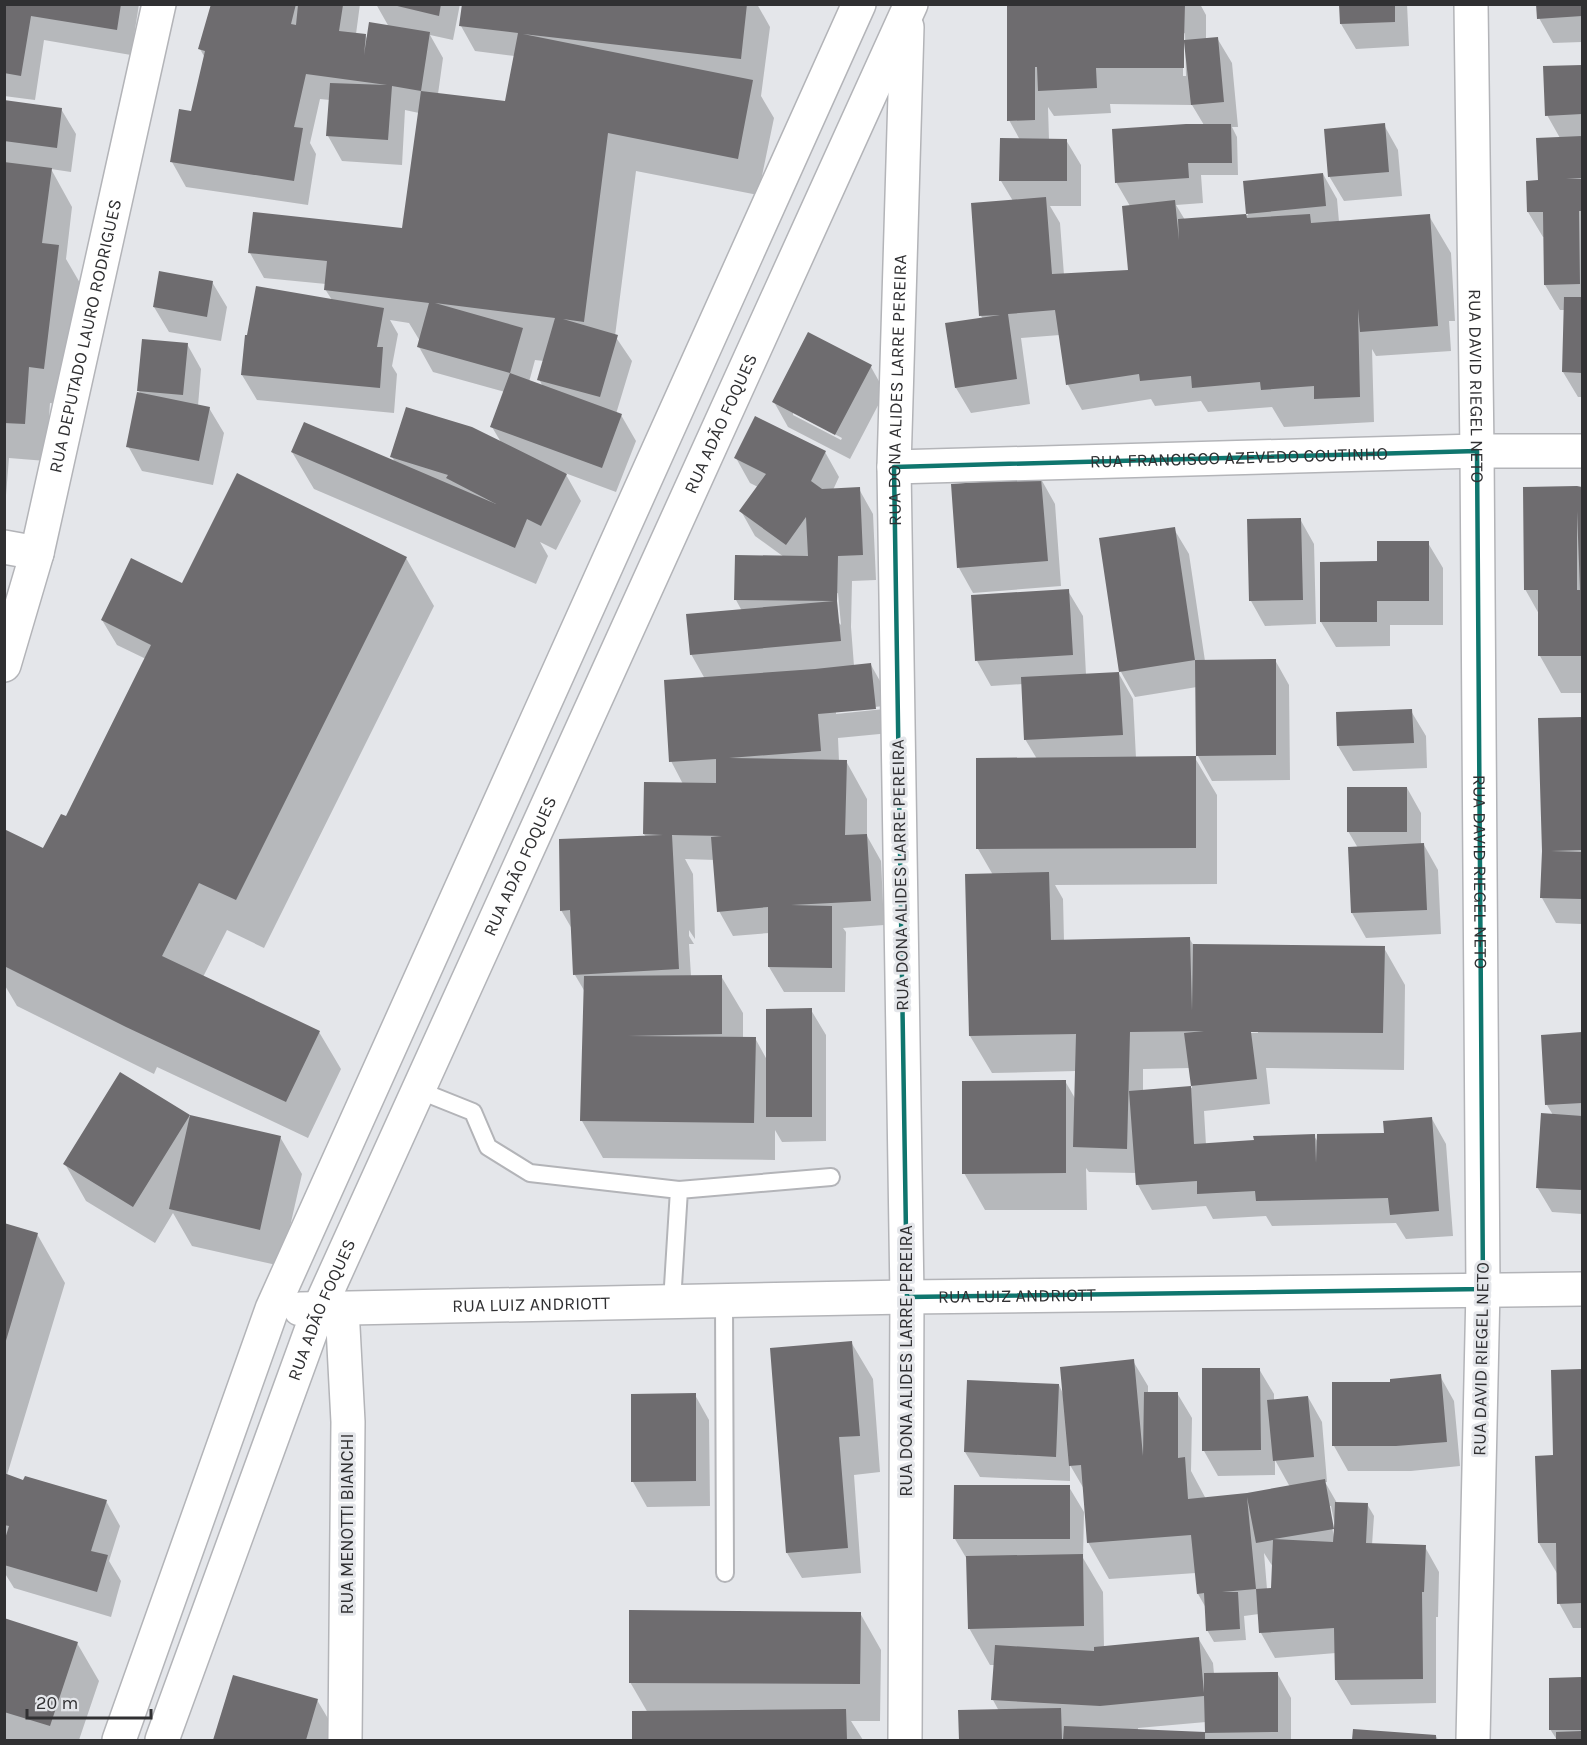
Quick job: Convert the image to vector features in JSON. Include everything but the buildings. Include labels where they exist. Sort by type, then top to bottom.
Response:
[{"type":"street","name":"RUA DEPUTADO LAURO RODRIGUES","points":[[4,665],[37,553],[159,4]]},
{"type":"street","points":[[119,1740],[272,1309],[859,4]]},
{"type":"street","name":"RUA DAVID RIEGEL NETO","points":[[1471,4],[1477,451],[1483,1289],[1473,1740]]},
{"type":"street","name":"RUA DONA ALIDES LARRE PEREIRA","points":[[905,1740],[907,1297],[894,467],[909,8]]},
{"type":"street","name":"RUA ADÃO FOQUES","points":[[162,1740],[418,1090],[909,8]]},
{"type":"street","name":"RUA FRANCISCO AZEVEDO COUTINHO","points":[[894,467],[1477,451],[1582,451]]},
{"type":"street","points":[[4,547],[37,553]]},
{"type":"street","name":"RUA LUIZ ANDRIOTT","points":[[272,1309],[907,1297],[1582,1289]]},
{"type":"street","name":"RUA MENOTTI BIANCHI","points":[[331,1308],[348,1422],[345,1740]]},
{"type":"lane","points":[[418,1090],[473,1112],[488,1148],[530,1173],[679,1190],[831,1177]]},
{"type":"lane","points":[[672,1302],[679,1190]]},
{"type":"lane","points":[[724,1301],[725,1573]]},
{"type":"highlighted area","points":[[1477,451],[1483,1289],[907,1297],[894,467]]}]
